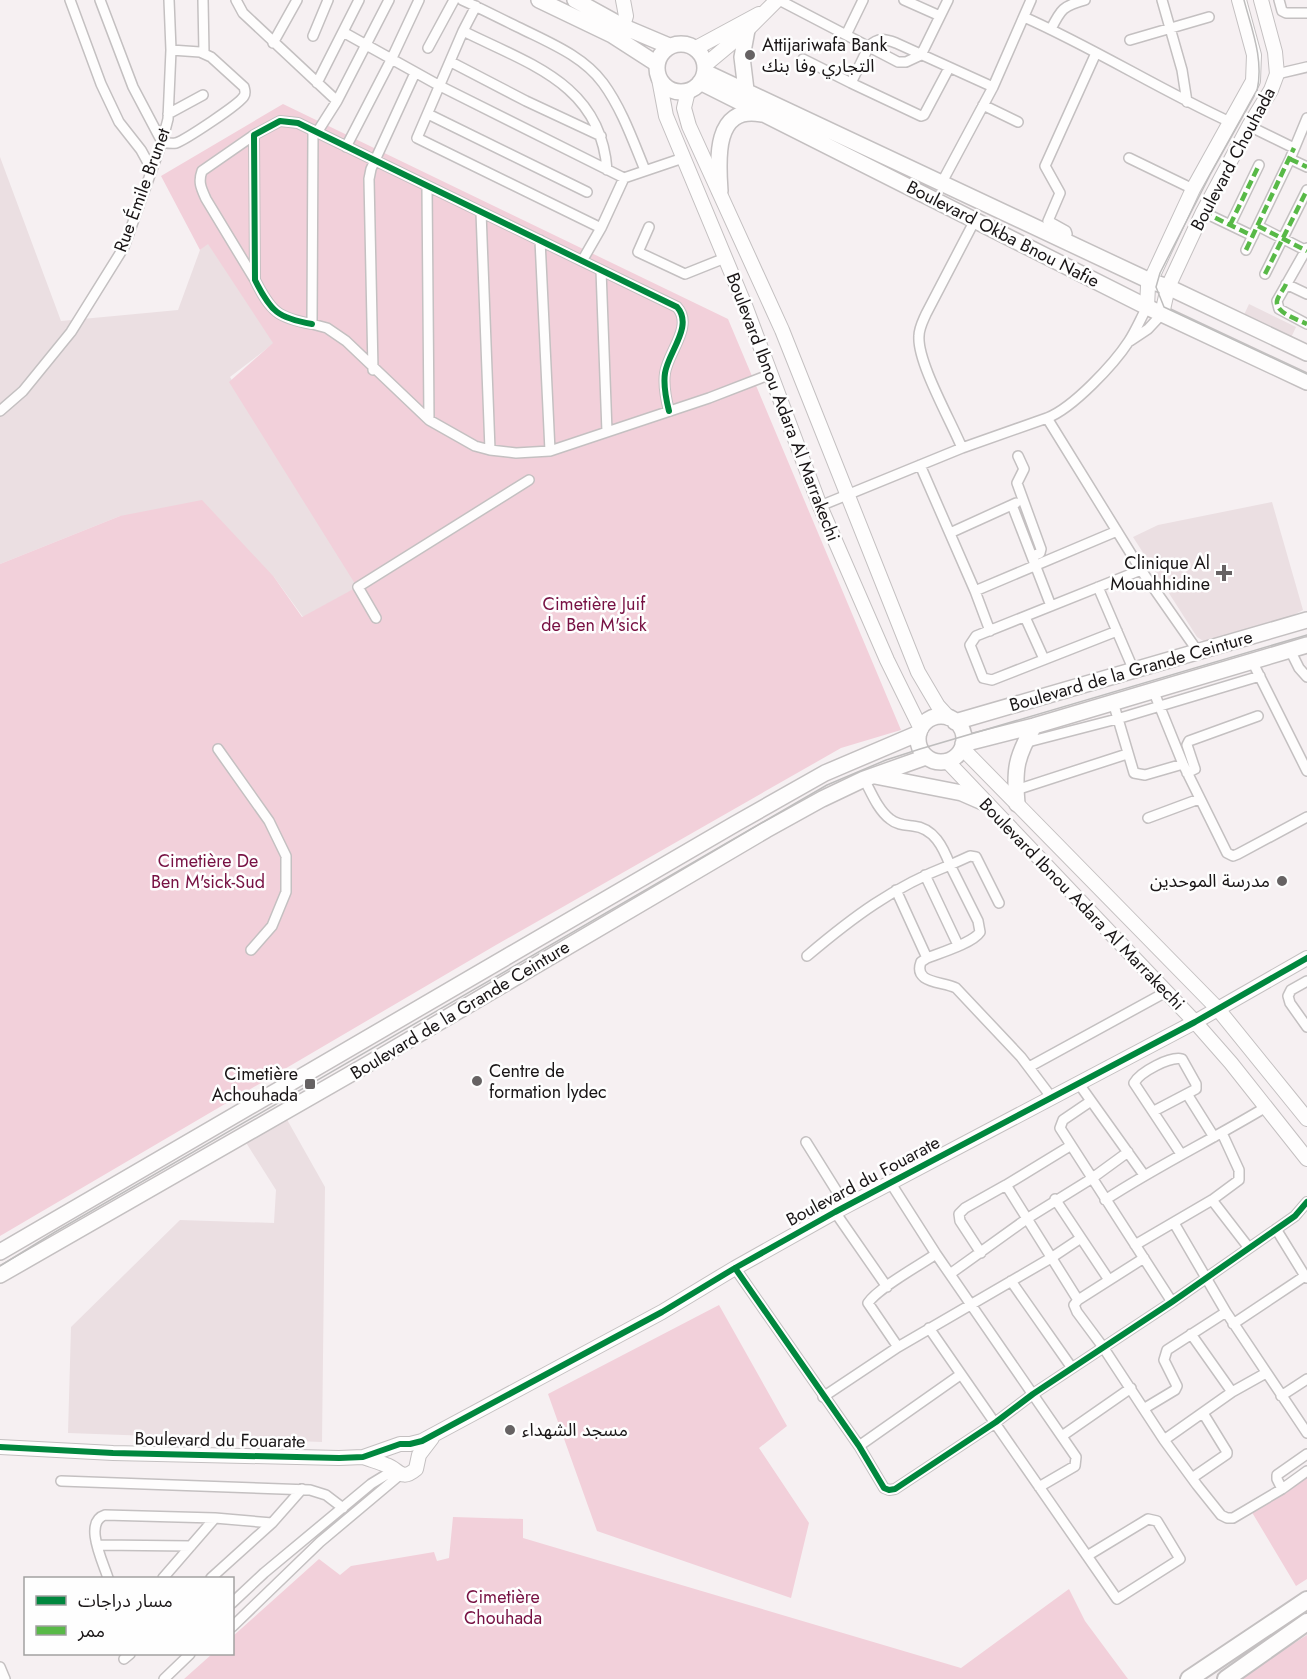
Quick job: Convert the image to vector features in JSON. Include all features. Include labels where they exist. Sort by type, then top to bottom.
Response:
[{"type":"highway","points":[[1278,1619],[1307,1594]]},
{"type":"highway","points":[[1190,1679],[1307,1600]]},
{"type":"highway","points":[[1226,1679],[1307,1622]]},
{"type":"main road","points":[[539,0],[617,31],[669,46],[684,44],[696,48],[702,56],[699,78]]},
{"type":"main road","points":[[574,0],[657,64]]},
{"type":"main road","points":[[615,0],[617,31]]},
{"type":"main road","points":[[617,31],[626,16],[623,0]]},
{"type":"main road","points":[[669,46],[659,56],[657,64],[659,79],[671,90],[699,78],[763,12],[778,0]]},
{"type":"main road","name":"Boulevard Chouhada","points":[[1147,307],[1150,280],[1193,189],[1253,81],[1254,55],[1239,0]]},
{"type":"main road","name":"Boulevard Chouhada","points":[[1162,314],[1168,287],[1203,212],[1271,90],[1277,74],[1275,52],[1261,0]]},
{"type":"main road","points":[[696,48],[747,18],[763,12]]},
{"type":"main road","points":[[746,90],[742,57],[747,30]]},
{"type":"main road","name":"Boulevard Okba Bnou Nafie","points":[[699,78],[746,90],[941,184],[1046,226],[1064,241],[1307,353]]},
{"type":"main road","name":"Boulevard Okba Bnou Nafie","points":[[699,78],[766,115],[1147,307],[1307,382]]},
{"type":"main road","name":"Boulevard Ibnou Adara Al Marrakechi","points":[[699,78],[684,108],[689,126],[782,330],[918,672],[930,694],[952,720]]},
{"type":"main road","name":"Boulevard Ibnou Adara Al Marrakechi","points":[[659,79],[666,116],[725,258],[820,506],[920,731]]},
{"type":"main road","points":[[720,191],[718,155],[719,144],[724,132],[729,124],[741,116],[749,113],[766,115]]},
{"type":"main road","name":"Boulevard de la Grande Ceinture","points":[[952,720],[1199,653],[1307,620]]},
{"type":"main road","name":"Boulevard de la Grande Ceinture","points":[[962,746],[1298,648]]},
{"type":"main road","points":[[937,717],[952,720],[962,731],[962,746],[956,756],[947,761],[934,761],[926,757],[918,744],[920,731],[930,719],[937,717]]},
{"type":"main road","points":[[1016,797],[1017,763],[1024,743],[1034,726]]},
{"type":"main road","name":"Boulevard de la Grande Ceinture","points":[[0,1252],[745,818],[825,773],[920,731]]},
{"type":"main road","name":"Boulevard Ibnou Adara Al Marrakechi","points":[[962,746],[1016,797],[1217,1008],[1307,1119]]},
{"type":"main road","name":"Boulevard de la Grande Ceinture","points":[[0,1275],[368,1064],[705,865],[822,799],[868,778],[926,757]]},
{"type":"main road","name":"Boulevard Ibnou Adara Al Marrakechi","points":[[947,761],[1195,1022],[1231,1063],[1307,1159]]},
{"type":"main road","points":[[868,778],[962,793],[985,803]]},
{"type":"main road","name":"Boulevard du Fouarate","points":[[415,1450],[435,1434],[662,1312],[841,1209],[1195,1022],[1307,958]]},
{"type":"main road","name":"Boulevard du Fouarate","points":[[0,1447],[113,1453],[363,1457],[405,1443],[415,1450]]},
{"type":"main road","points":[[395,1447],[389,1455],[395,1470]]},
{"type":"main road","name":"Boulevard du Fouarate","points":[[363,1457],[409,1474],[416,1469],[415,1450]]},
{"type":"street","points":[[70,0],[114,113],[124,130],[141,150],[152,170]]},
{"type":"street","points":[[100,0],[133,87],[162,142],[174,143],[184,140],[244,97],[244,87],[204,53],[171,50]]},
{"type":"street","name":"Rue Émile Brunet","points":[[1,409],[23,391],[71,332],[124,247],[162,142],[168,114],[171,50],[169,0]]},
{"type":"street","points":[[203,0],[204,53]]},
{"type":"street","points":[[236,0],[243,13],[337,101]]},
{"type":"street","points":[[273,42],[297,0]]},
{"type":"street","points":[[313,36],[328,0]]},
{"type":"street","points":[[317,83],[359,0]]},
{"type":"street","points":[[312,324],[314,133],[337,101],[389,0]]},
{"type":"street","points":[[346,147],[392,60],[419,0]]},
{"type":"street","points":[[428,48],[454,0]]},
{"type":"street","points":[[462,0],[575,56],[592,70],[604,84],[616,105],[645,170]]},
{"type":"street","points":[[778,0],[898,62],[906,62],[921,55],[948,0]]},
{"type":"street","points":[[846,35],[863,0]]},
{"type":"street","points":[[904,0],[940,16]]},
{"type":"street","points":[[941,184],[993,87],[1030,0]]},
{"type":"street","points":[[1052,29],[1059,12],[1064,7],[1085,0]]},
{"type":"street","points":[[1162,0],[1182,70],[1187,102]]},
{"type":"street","points":[[1279,0],[1282,11],[1286,14],[1307,13]]},
{"type":"street","points":[[476,6],[417,135],[419,140],[601,228]]},
{"type":"street","points":[[1024,17],[1052,29],[1187,102],[1230,122]]},
{"type":"street","points":[[1130,40],[1209,17]]},
{"type":"street","points":[[463,31],[564,84],[585,107],[601,136],[606,152],[607,170]]},
{"type":"street","points":[[343,32],[440,87],[624,178]]},
{"type":"street","points":[[850,83],[869,46],[878,40],[886,39],[993,87]]},
{"type":"street","points":[[1046,226],[1060,193],[1045,166],[1096,53]]},
{"type":"street","points":[[803,59],[921,116],[924,115],[949,68]]},
{"type":"street","points":[[451,62],[601,136]]},
{"type":"street","points":[[1277,74],[1307,66]]},
{"type":"street","points":[[373,370],[369,179],[374,159],[415,73]]},
{"type":"street","points":[[168,114],[203,95]]},
{"type":"street","points":[[983,105],[1018,122]]},
{"type":"street","points":[[428,114],[587,192]]},
{"type":"street","points":[[669,411],[664,381],[665,370],[683,325],[682,312],[677,307],[374,159],[314,133],[298,123],[286,120],[273,123],[202,171],[199,177],[200,185],[206,199],[261,293],[282,317],[327,328],[346,341],[373,370],[429,420],[454,436],[490,450],[516,453],[550,451],[669,411],[771,375]]},
{"type":"street","points":[[1246,250],[1306,125]]},
{"type":"street","points":[[1249,126],[1294,148]]},
{"type":"street","points":[[254,135],[255,280]]},
{"type":"street","points":[[582,261],[601,228],[624,178],[683,158]]},
{"type":"street","points":[[1129,158],[1193,189]]},
{"type":"street","points":[[1290,159],[1307,167]]},
{"type":"street","points":[[1230,225],[1259,165]]},
{"type":"street","points":[[427,186],[429,420]]},
{"type":"street","points":[[1265,274],[1307,190]]},
{"type":"street","points":[[481,212],[490,450]]},
{"type":"street","points":[[1203,212],[1253,236]]},
{"type":"street","points":[[962,447],[925,366],[918,337],[926,314],[975,220]]},
{"type":"street","points":[[1258,226],[1306,249],[1277,301],[1283,312],[1307,324]]},
{"type":"street","points":[[649,227],[639,252],[685,274],[725,258]]},
{"type":"street","points":[[540,240],[550,451]]},
{"type":"street","points":[[601,270],[607,432]]},
{"type":"street","points":[[1286,284],[1307,294]]},
{"type":"street","points":[[820,506],[962,447],[1064,410],[1128,342],[1147,307]]},
{"type":"street","points":[[1128,342],[1148,329],[1162,314]]},
{"type":"street","points":[[1047,418],[1141,570],[1199,653]]},
{"type":"street","points":[[1018,456],[1024,469],[1017,483],[1017,503],[1051,606]]},
{"type":"street","points":[[920,465],[990,631]]},
{"type":"street","points":[[376,618],[358,587],[529,480]]},
{"type":"street","points":[[950,533],[1017,503]]},
{"type":"street","points":[[975,591],[1117,531]]},
{"type":"street","points":[[1117,631],[998,678],[983,678],[970,645],[976,636],[1141,570]]},
{"type":"street","points":[[1098,587],[1134,671]]},
{"type":"street","points":[[1025,616],[1044,659]]},
{"type":"street","points":[[1298,648],[1307,676]]},
{"type":"street","points":[[1252,661],[1307,771]]},
{"type":"street","points":[[1024,743],[1117,719],[1260,676]]},
{"type":"street","points":[[1154,690],[1185,769],[1225,850],[1230,855],[1245,851],[1307,817]]},
{"type":"street","points":[[1113,702],[1134,773],[1145,775],[1195,769],[1187,746],[1189,741],[1258,716]]},
{"type":"street","points":[[218,749],[269,821],[286,856],[286,892],[272,926],[251,950]]},
{"type":"street","points":[[1016,797],[1127,754]]},
{"type":"street","points":[[868,778],[884,813],[891,820],[898,824],[919,826],[929,831],[943,848],[980,927],[978,936],[921,962],[919,967],[924,978],[956,987],[1029,1066],[1052,1098]]},
{"type":"street","points":[[1148,818],[1199,799]]},
{"type":"street","points":[[807,956],[858,915],[896,890],[970,856],[976,857],[999,903]]},
{"type":"street","points":[[925,875],[958,945]]},
{"type":"street","points":[[896,890],[927,958]]},
{"type":"street","points":[[1307,981],[1291,990],[1288,996],[1290,1003],[1307,1027]]},
{"type":"street","points":[[1029,1066],[1166,992]]},
{"type":"street","points":[[1154,1111],[1196,1089],[1197,1086],[1182,1059],[1177,1058],[1141,1074],[1136,1079],[1135,1086],[1181,1154]]},
{"type":"street","points":[[1078,1084],[1144,1175]]},
{"type":"street","points":[[1135,1245],[1212,1200],[1235,1184],[1240,1175],[1218,1135],[1187,1094]]},
{"type":"street","points":[[1091,1101],[1064,1119],[1060,1125],[1091,1179],[1172,1302]]},
{"type":"street","points":[[1105,1200],[1144,1175],[1266,1107]]},
{"type":"street","points":[[806,1142],[841,1209],[887,1287]]},
{"type":"street","points":[[981,1253],[960,1221],[959,1214],[965,1208],[1071,1146]]},
{"type":"street","points":[[950,1274],[1055,1199],[1091,1179],[1128,1152]]},
{"type":"street","points":[[890,1182],[936,1254],[1076,1457],[1075,1466],[1039,1487]]},
{"type":"street","points":[[1005,1185],[1078,1300]]},
{"type":"street","points":[[1055,1199],[1109,1280]]},
{"type":"street","points":[[1212,1200],[1249,1248]]},
{"type":"street","points":[[735,1268],[858,1446],[884,1488],[889,1490],[894,1489],[996,1422],[1033,1394],[1207,1278],[1295,1216],[1307,1203]]},
{"type":"street","points":[[1295,1216],[1307,1212]]},
{"type":"street","points":[[1174,1223],[1233,1324],[1307,1433]]},
{"type":"street","points":[[1233,1324],[1306,1277],[1276,1229]]},
{"type":"street","points":[[823,1397],[898,1347],[1051,1258],[1081,1238]]},
{"type":"street","points":[[898,1347],[868,1303],[887,1287],[936,1254]]},
{"type":"street","points":[[1144,1258],[1078,1300],[1074,1305],[1192,1478],[1221,1515],[1227,1518],[1238,1515],[1307,1471]]},
{"type":"street","points":[[1011,1281],[1072,1368]]},
{"type":"street","points":[[1145,1408],[1175,1390],[1176,1382],[1164,1360],[1167,1350],[1226,1312]]},
{"type":"street","points":[[929,1328],[960,1375],[996,1422],[1039,1487],[1087,1556],[1117,1599],[1180,1559],[1153,1518],[1087,1556]]},
{"type":"street","points":[[1191,1334],[1232,1392]]},
{"type":"street","points":[[1164,1440],[1232,1392],[1266,1372]]},
{"type":"street","points":[[858,1446],[960,1375]]},
{"type":"street","points":[[1281,1396],[1307,1379]]},
{"type":"street","points":[[1062,1436],[1131,1388]]},
{"type":"street","points":[[1192,1478],[1227,1454],[1203,1413]]},
{"type":"street","points":[[1282,1489],[1276,1479],[1277,1475],[1307,1454]]},
{"type":"street","points":[[234,1601],[264,1573],[371,1484],[395,1470]]},
{"type":"street","points":[[234,1625],[395,1470]]},
{"type":"street","points":[[61,1481],[302,1489],[326,1495],[343,1508]]},
{"type":"street","points":[[212,1577],[272,1523],[302,1489]]},
{"type":"street","points":[[108,1577],[93,1530],[99,1516],[215,1518],[272,1523]]},
{"type":"street","points":[[164,1577],[215,1518]]},
{"type":"street","points":[[98,1545],[191,1546]]},
{"type":"street","points":[[164,1679],[188,1655]]},
{"type":"street","points":[[0,1668],[5,1679]]},
{"type":"shaded area","points":[[0,157],[61,321],[178,310],[200,250],[208,243],[274,343],[230,377],[358,587],[303,617],[274,577],[120,516],[0,564]]},
{"type":"shaded area","points":[[1249,304],[1296,327],[1290,340],[1243,317]]},
{"type":"shaded area","name":"Clinique Al Mouahhidine","points":[[1272,502],[1303,610],[1272,626],[1208,644],[1197,637],[1133,537],[1158,525]]},
{"type":"shaded area","points":[[285,1116],[325,1187],[322,1442],[68,1433],[71,1327],[180,1220],[274,1223],[276,1190],[245,1141]]},
{"type":"green space","points":[[283,104],[728,319],[901,730],[841,748],[496,945],[0,1236],[0,564],[120,516],[202,500],[274,577],[302,617],[357,587],[229,382],[273,343],[208,244],[200,250],[161,176]]},
{"type":"green space","points":[[719,1305],[787,1426],[759,1448],[809,1523],[791,1598],[597,1531],[548,1394]]},
{"type":"green space","points":[[1307,1474],[1307,1579],[1296,1586],[1250,1509]]},
{"type":"green space","name":"Cimetière Chouhada","points":[[453,1517],[523,1519],[523,1538],[961,1668],[1069,1589],[1085,1621],[1128,1679],[184,1679],[211,1655],[234,1655],[234,1635],[319,1559],[340,1575],[351,1566],[434,1552],[437,1561],[449,1558]]},
{"type":"green space","points":[[1307,1635],[1307,1679],[1238,1679]]},
{"type":"tram line","points":[[1244,0],[1258,56],[1257,91],[1210,175],[1160,273],[1156,287],[1164,307],[1307,374]]},
{"type":"tram line","points":[[0,1266],[827,785],[886,760],[920,749],[1307,635]]},
{"type":"marked path","points":[[1246,250],[1294,148]]},
{"type":"marked path","points":[[1290,159],[1307,167]]},
{"type":"marked path","points":[[1230,225],[1259,165]]},
{"type":"marked path","points":[[1265,274],[1307,190]]},
{"type":"marked path","points":[[1203,212],[1253,236]]},
{"type":"marked path","points":[[1258,226],[1307,251]]},
{"type":"marked path","points":[[1286,284],[1277,305],[1288,316],[1307,324]]},
{"type":"cycle path","points":[[312,324],[291,319],[277,312],[266,300],[255,280],[254,135],[280,121],[298,123],[677,307],[683,322],[664,378],[669,411]]},
{"type":"cycle path","points":[[0,1447],[113,1453],[339,1458],[363,1457],[400,1444],[422,1441],[662,1312],[835,1212],[1195,1022],[1307,958]]},
{"type":"cycle path","points":[[735,1268],[859,1446],[884,1488],[889,1490],[895,1489],[996,1422],[1033,1394],[1172,1302],[1295,1216],[1307,1202]]},
{"type":"place","name":"Attijariwafa Bank التجاري وفا بنك","points":[[750,55]]},
{"type":"place","name":"Clinique Al Mouahhidine","points":[[1224,573]]},
{"type":"place","name":"مدرسة الموحدين","points":[[1282,881]]},
{"type":"place","name":"Centre de formation lydec","points":[[477,1081]]},
{"type":"place","name":"Cimetière Achouhada","points":[[310,1084]]},
{"type":"place","name":"مسجد الشهداء","points":[[510,1430]]},
{"type":"park label","name":"Cimetière Juif de Ben M'sick","points":[[594,614]]},
{"type":"park label","name":"Cimetière De Ben M'sick-Sud","points":[[208,871]]}]
